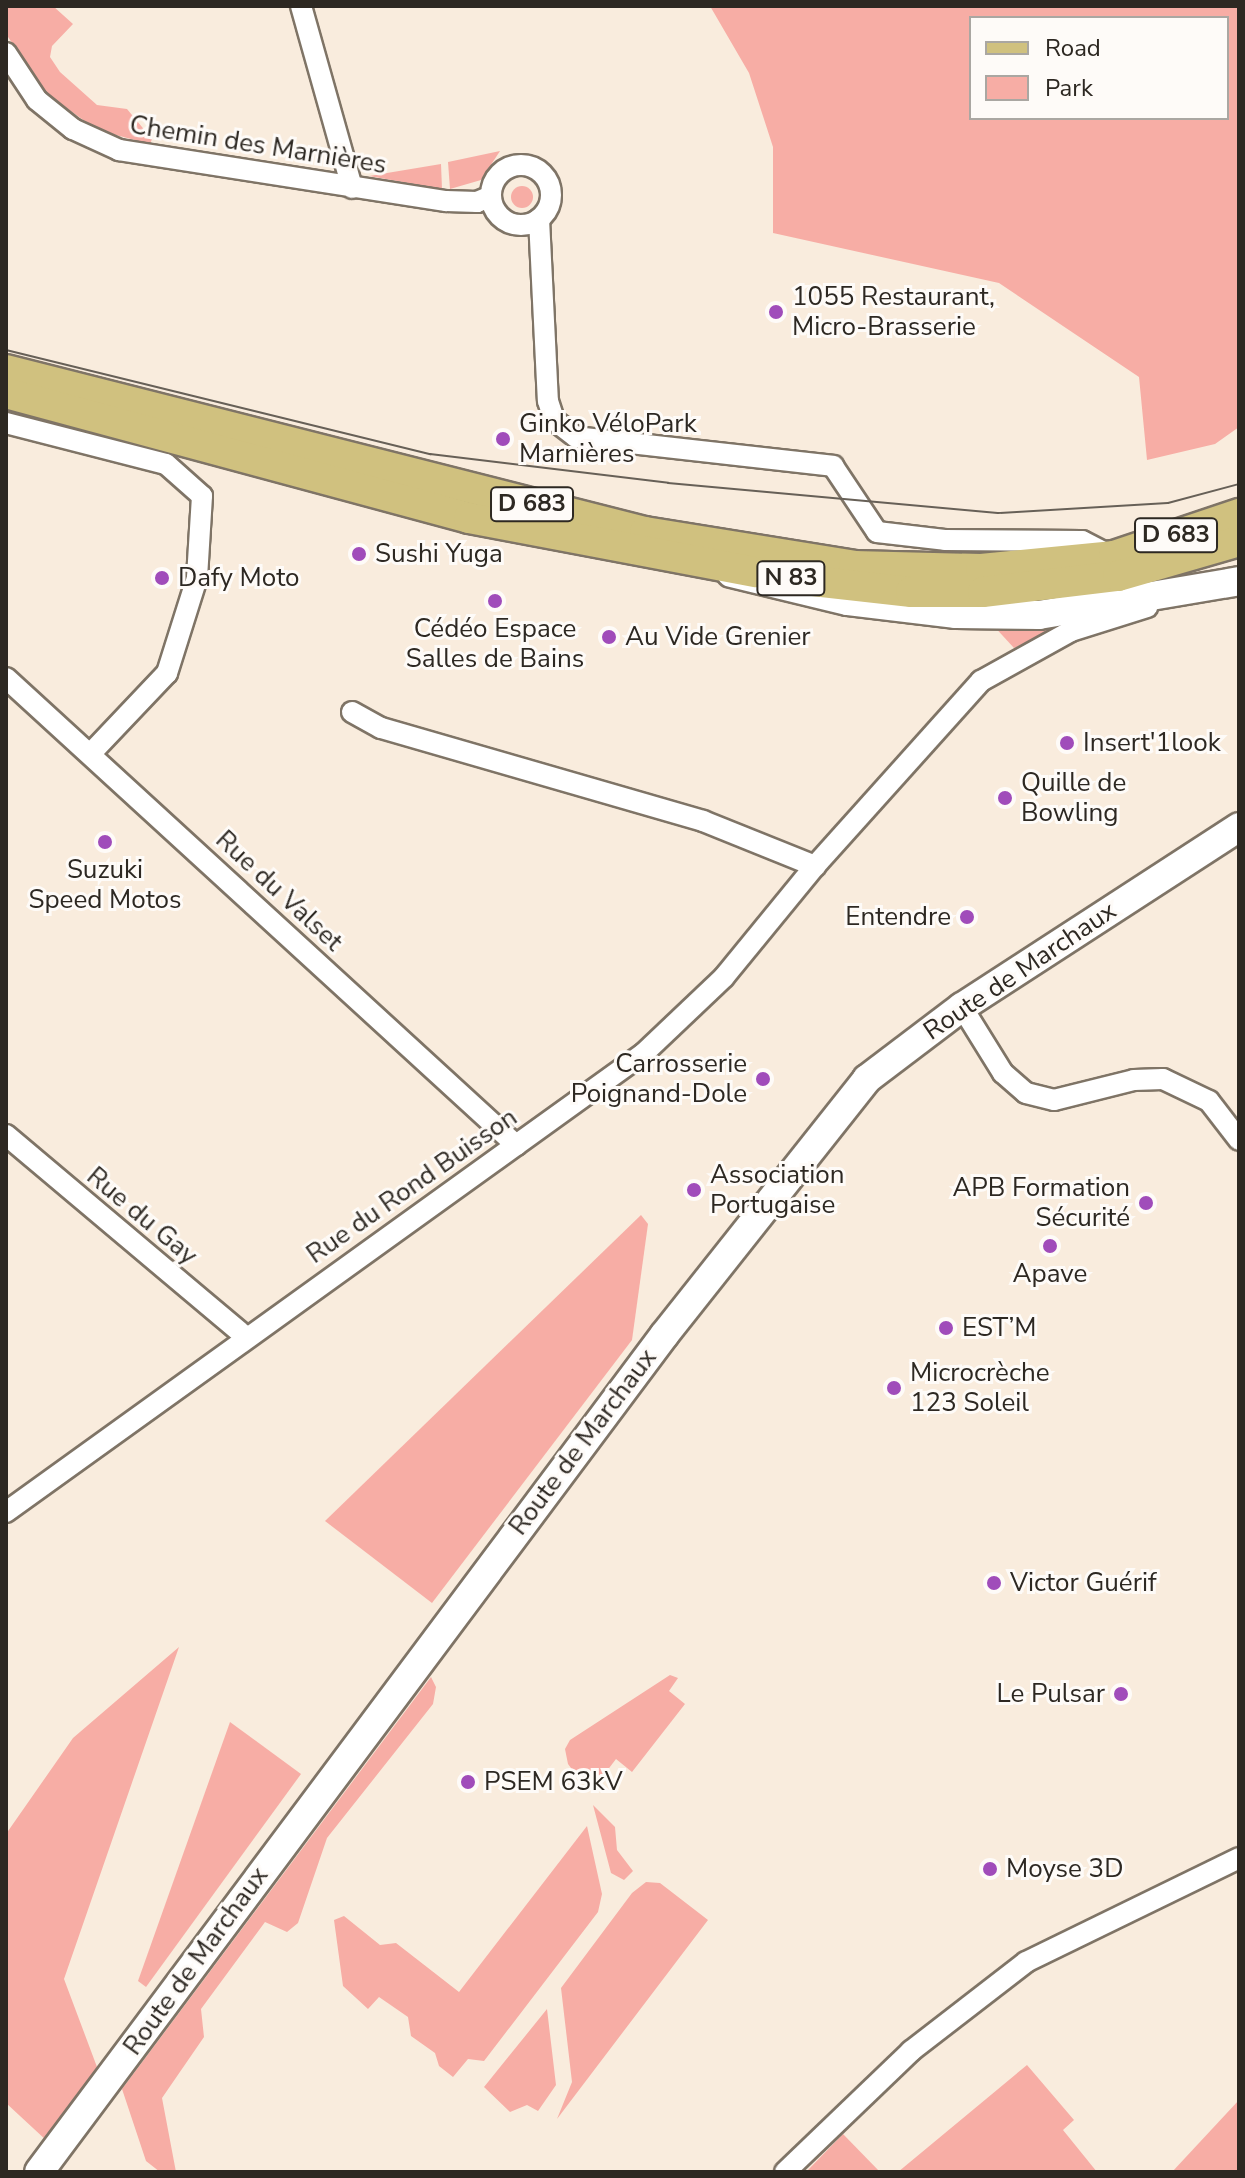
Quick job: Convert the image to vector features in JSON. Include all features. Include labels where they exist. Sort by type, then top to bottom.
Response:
[{"type":"main road","name":"D 683","points":[[6,370],[630,528],[854,566],[981,569],[1114,556],[1239,514]]},
{"type":"main road","name":"D 683","points":[[6,393],[469,518],[672,559],[848,601],[956,614],[1039,615],[1197,591],[1239,581]]},
{"type":"main road","points":[[1114,556],[1239,528]]},
{"type":"main road","name":"N 83","points":[[672,559],[911,592],[983,592],[1118,576],[1239,541]]},
{"type":"main road","name":"Route de Marchaux","points":[[39,2172],[431,1661],[792,1167],[867,1079],[962,1007],[1239,827]]},
{"type":"street","points":[[301,6],[352,188]]},
{"type":"street","name":"Chemin des Marnières","points":[[6,53],[37,100],[73,129],[119,150],[446,201],[477,202],[491,196]]},
{"type":"street","points":[[509,167],[535,168],[551,188],[550,206],[539,219],[523,225],[507,222],[491,196],[495,179],[509,167]]},
{"type":"street","points":[[539,219],[548,401],[554,420],[576,437],[833,466],[877,532],[945,540],[1082,541],[1114,556]]},
{"type":"street","points":[[6,423],[166,464],[202,496],[197,578],[167,673],[91,753]]},
{"type":"street","name":"Rue du Rond Buisson","points":[[6,1512],[245,1336],[516,1145],[664,1034],[724,977],[815,866],[981,681],[1071,631],[1197,591]]},
{"type":"street","name":"Rue du Valset","points":[[6,678],[516,1145]]},
{"type":"street","points":[[352,712],[381,728],[703,821],[815,866]]},
{"type":"street","points":[[962,1007],[1003,1073],[1026,1093],[1066,1099],[1120,1083],[1163,1079],[1209,1101],[1239,1140]]},
{"type":"street","name":"Rue du Gay","points":[[6,1135],[245,1336]]},
{"type":"street","points":[[785,2172],[911,2051],[1026,1962],[1239,1858]]},
{"type":"green space","points":[[6,6],[53,6],[73,24],[52,46],[50,57],[60,72],[97,105],[127,109],[152,139],[150,144],[97,130],[46,93],[6,34]]},
{"type":"green space","points":[[710,6],[1239,6],[1239,427],[1215,444],[1147,460],[1139,377],[999,283],[773,233],[773,147],[749,73]]},
{"type":"green space","points":[[500,151],[481,180],[450,189],[448,162]]},
{"type":"green space","points":[[441,164],[442,189],[369,176]]},
{"type":"green space","points":[[518,186],[526,186],[533,197],[526,208],[518,208],[511,201],[511,193]]},
{"type":"green space","points":[[1079,618],[1014,648],[991,623]]},
{"type":"green space","points":[[641,1215],[648,1224],[632,1340],[432,1603],[325,1521]]},
{"type":"green space","points":[[179,1647],[64,1979],[100,2075],[47,2141],[6,2103],[6,1834],[73,1738]]},
{"type":"green space","points":[[670,1675],[678,1678],[669,1691],[685,1704],[632,1772],[616,1759],[597,1784],[577,1776],[568,1764],[565,1749],[570,1740]]},
{"type":"green space","points":[[431,1677],[436,1687],[433,1704],[327,1838],[298,1923],[287,1932],[265,1922],[201,2009],[204,2037],[162,2098],[176,2172],[160,2172],[146,2161],[122,2089]]},
{"type":"green space","points":[[230,1722],[301,1774],[146,1987],[138,1981]]},
{"type":"green space","points":[[593,1805],[615,1827],[617,1850],[633,1871],[624,1880],[611,1873]]},
{"type":"green space","points":[[587,1826],[602,1894],[598,1912],[484,2061],[468,2059],[453,2077],[439,2066],[435,2053],[411,2036],[408,2017],[379,1997],[368,2009],[343,1986],[334,1920],[344,1916],[380,1945],[396,1943],[459,1992]]},
{"type":"green space","points":[[646,1882],[660,1883],[708,1920],[557,2119],[572,2082],[561,1988],[632,1893]]},
{"type":"green space","points":[[547,2009],[556,2085],[538,2111],[527,2105],[510,2112],[484,2087]]},
{"type":"green space","points":[[1027,2065],[1074,2120],[1063,2130],[1097,2172],[898,2172]]},
{"type":"green space","points":[[1239,2100],[1239,2172],[1172,2172]]},
{"type":"green space","points":[[843,2134],[880,2172],[806,2172]]},
{"type":"tram line","points":[[6,350],[430,454],[668,483],[998,513],[1168,503],[1239,484]]},
{"type":"place","name":"1055 Restaurant, Micro-Brasserie","points":[[776,312]]},
{"type":"place","name":"Ginko VéloPark Marnières","points":[[503,439]]},
{"type":"place","name":"Sushi Yuga","points":[[359,554]]},
{"type":"place","name":"Dafy Moto","points":[[162,578]]},
{"type":"place","name":"Cédéo Espace Salles de Bains","points":[[495,601]]},
{"type":"place","name":"Au Vide Grenier","points":[[609,637]]},
{"type":"place","name":"Insert'1look","points":[[1067,743]]},
{"type":"place","name":"Quille de Bowling","points":[[1005,798]]},
{"type":"place","name":"Suzuki Speed Motos","points":[[105,842]]},
{"type":"place","name":"Entendre","points":[[967,917]]},
{"type":"place","name":"Carrosserie Poignand-Dole","points":[[763,1079]]},
{"type":"place","name":"Association Portugaise","points":[[694,1190]]},
{"type":"place","name":"APB Formation Sécurité","points":[[1146,1203]]},
{"type":"place","name":"Apave","points":[[1050,1246]]},
{"type":"place","name":"EST’M","points":[[946,1328]]},
{"type":"place","name":"Microcrèche 123 Soleil","points":[[894,1388]]},
{"type":"place","name":"Victor Guérif","points":[[994,1583]]},
{"type":"place","name":"Le Pulsar","points":[[1121,1694]]},
{"type":"place","name":"PSEM 63kV","points":[[468,1782]]},
{"type":"place","name":"Moyse 3D","points":[[990,1869]]}]
